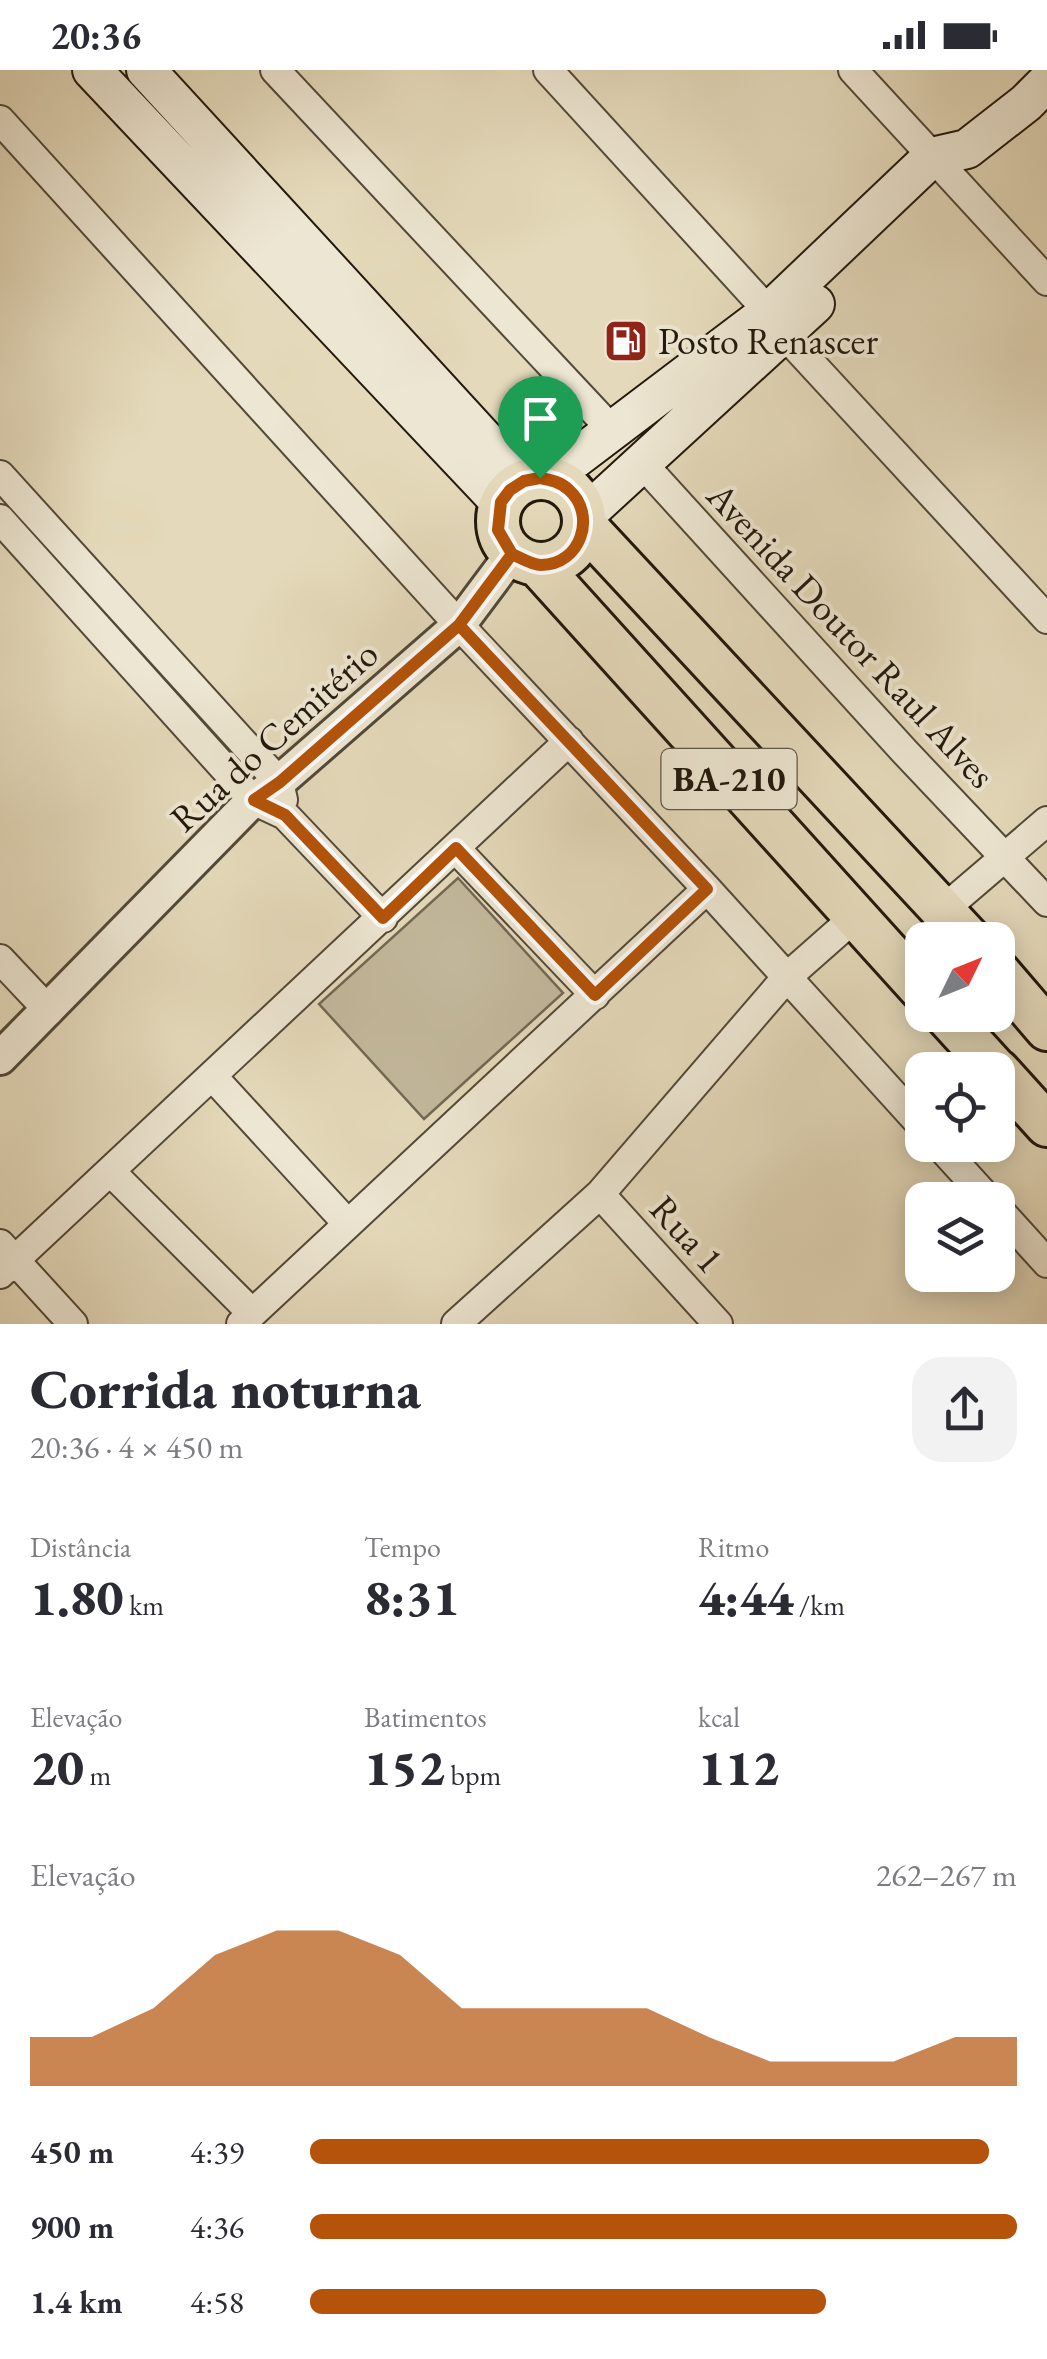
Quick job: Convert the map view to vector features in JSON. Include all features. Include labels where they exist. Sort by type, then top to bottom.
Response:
[{"type":"main road","points":[[92,70],[522,487]]},
{"type":"main road","points":[[146,70],[522,487]]},
{"type":"main road","points":[[584,521],[776,323],[949,161],[1026,103],[1047,82]]},
{"type":"main road","points":[[522,487],[558,482],[572,492],[584,521],[580,542],[555,563],[525,560],[498,530],[522,487],[576,458],[612,430],[776,323]]},
{"type":"main road","name":"BA-210","points":[[584,521],[953,922]]},
{"type":"main road","name":"BA-210","points":[[525,560],[905,971]]},
{"type":"main road","points":[[1015,992],[1047,1029]]},
{"type":"main road","points":[[961,1032],[980,1052]]},
{"type":"main road","points":[[1015,1090],[1047,1125]]},
{"type":"street","points":[[275,70],[612,430]]},
{"type":"street","points":[[548,70],[1047,618]]},
{"type":"street","points":[[852,70],[949,161],[1047,282]]},
{"type":"street","points":[[0,120],[905,1107]]},
{"type":"street","name":"Avenida Doutor Raul Alves","points":[[641,462],[1047,902]]},
{"type":"street","points":[[0,475],[285,815],[383,918]]},
{"type":"street","points":[[0,519],[266,791]]},
{"type":"street","name":"Rua do Cemitério","points":[[0,1058],[266,791],[459,625],[525,560]]},
{"type":"street","points":[[73,1324],[5,1260],[111,1172],[569,742]]},
{"type":"street","points":[[958,922],[1006,858],[1047,821]]},
{"type":"street","points":[[456,848],[595,995]]},
{"type":"street","points":[[111,1172],[246,1318],[707,889]]},
{"type":"street","points":[[456,1324],[600,1194],[787,978],[855,917]]},
{"type":"street","points":[[0,959],[48,1011]]},
{"type":"street","points":[[212,1077],[347,1223]]},
{"type":"street","points":[[954,1162],[973,1182]]},
{"type":"street","name":"Rua 1","points":[[600,1194],[718,1324]]},
{"type":"street","points":[[1015,1228],[1047,1264]]},
{"type":"shaded area","points":[[458,878],[563,993],[424,1119],[319,1004]]},
{"type":"place","name":"Posto Renascer","points":[[626,341]]},
{"type":"route","points":[[540,478],[524,481],[501,502],[498,530],[512,554],[459,625],[280,782],[254,800],[285,815],[383,918],[456,848],[595,995],[707,889],[459,625],[512,554],[538,565],[555,563],[580,542],[584,516],[572,492],[558,482],[540,478]]}]
